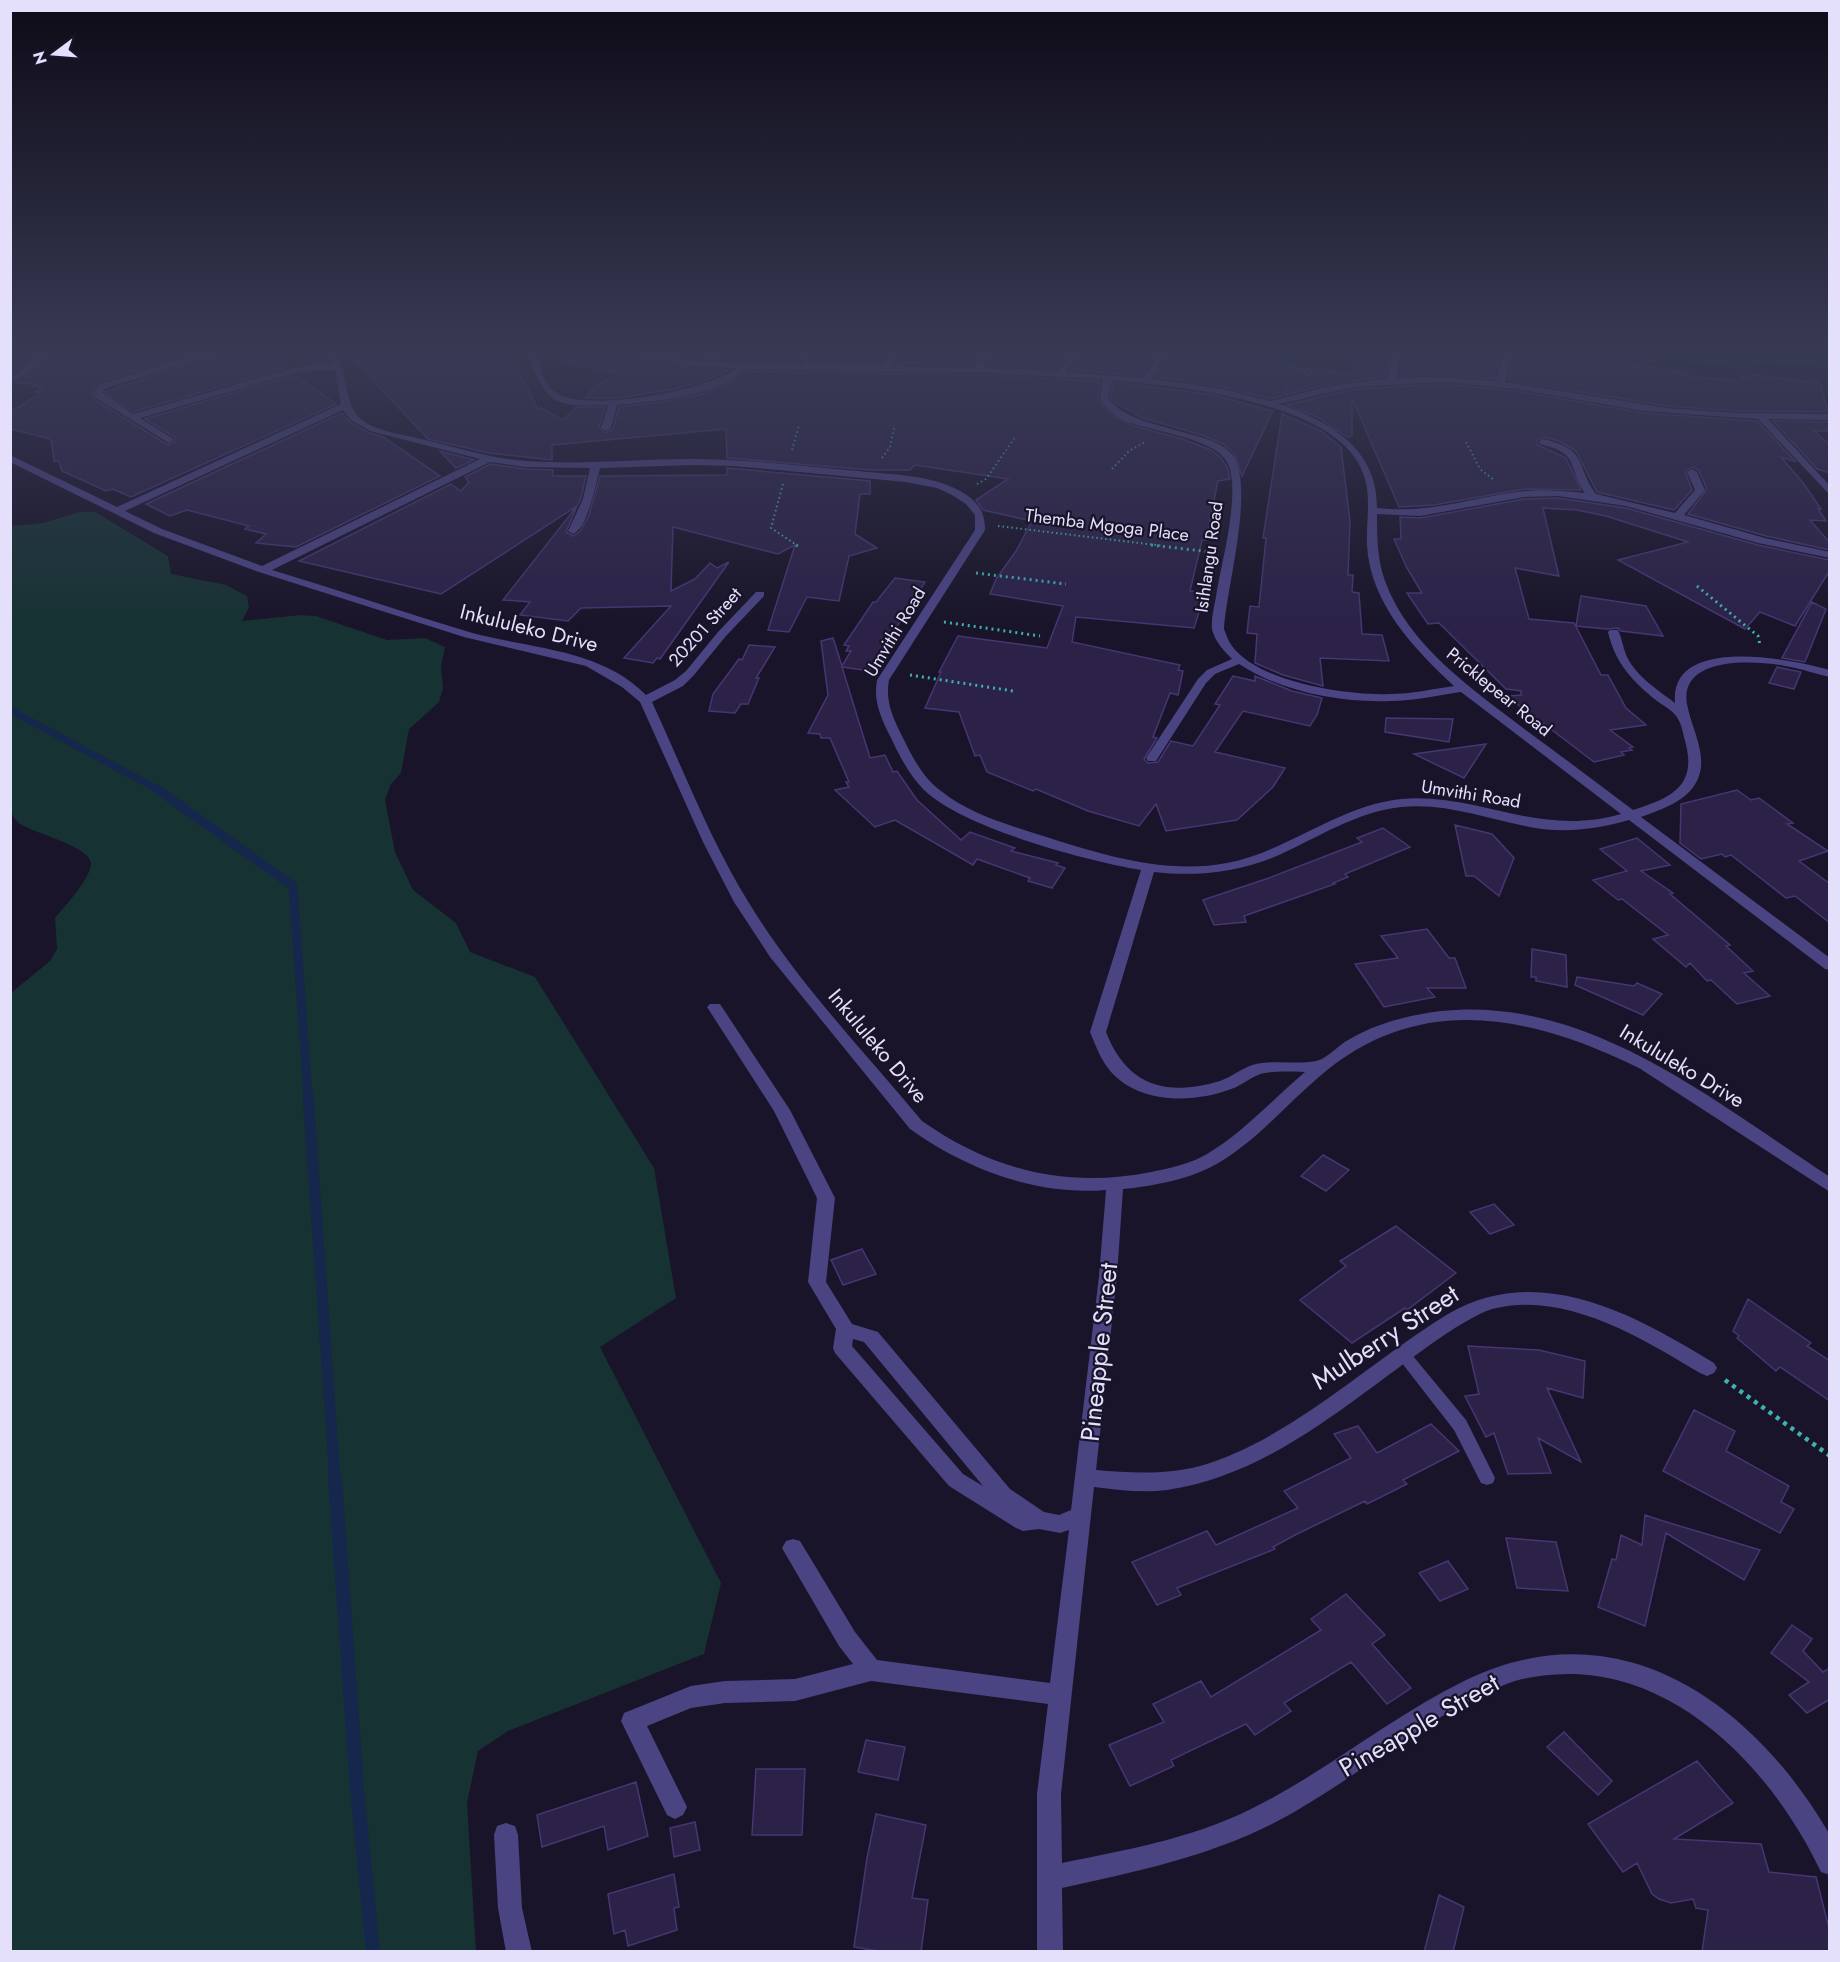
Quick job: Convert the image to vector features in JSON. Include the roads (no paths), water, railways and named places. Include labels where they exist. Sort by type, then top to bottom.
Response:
[{"type":"street","points":[[116,511],[265,443]]},
{"type":"street","points":[[428,443],[488,459],[527,464],[596,464],[588,499],[573,531]]},
{"type":"street","name":"Isihlangu Road","points":[[1205,443],[1215,446],[1234,463],[1237,471],[1236,503],[1218,629],[1223,642],[1239,660],[1266,674],[1295,684],[1352,697],[1391,698],[1463,688]]},
{"type":"street","name":"Pricklepear Road","points":[[1343,443],[1359,455],[1370,474],[1374,563],[1382,586],[1394,609],[1434,662],[1463,688],[1830,966]]},
{"type":"street","points":[[1546,443],[1559,445],[1571,453],[1578,462],[1584,486],[1592,496]]},
{"type":"street","points":[[1785,443],[1830,492]]},
{"type":"street","name":"Inkululeko Drive","points":[[10,458],[158,531],[263,570],[468,635],[590,663],[635,689],[645,701],[710,842],[741,902],[777,957],[916,1125],[936,1141],[963,1156],[1035,1179],[1066,1183],[1115,1185],[1179,1172],[1199,1166],[1218,1156],[1242,1138],[1323,1066],[1372,1033],[1428,1019],[1480,1016],[1535,1022],[1596,1040],[1645,1064],[1830,1186]]},
{"type":"street","points":[[263,570],[488,459]]},
{"type":"street","name":"Umvithi Road","points":[[596,464],[719,463],[787,467],[916,481],[957,493],[976,507],[982,524],[977,536],[922,619],[880,690],[886,717],[922,782],[936,794],[973,816],[1012,831],[1101,857],[1149,867],[1197,870],[1246,863],[1290,846],[1333,821],[1367,809],[1388,805],[1438,805],[1559,826],[1579,826],[1632,814],[1676,797],[1691,780],[1695,767],[1694,754],[1681,714]]},
{"type":"street","points":[[1676,518],[1700,490],[1692,472]]},
{"type":"street","points":[[1372,510],[1425,513],[1510,494],[1556,492],[1592,496],[1779,546],[1830,555]]},
{"type":"street","name":"20201 Street","points":[[645,701],[679,683],[690,673],[722,634],[760,594]]},
{"type":"street","points":[[1614,632],[1615,644],[1629,670],[1681,714]]},
{"type":"street","points":[[1152,758],[1202,681],[1211,672],[1239,660]]},
{"type":"street","points":[[1681,714],[1680,687],[1683,679],[1692,672],[1724,661],[1765,660],[1793,664],[1830,674]]},
{"type":"street","points":[[1149,867],[1098,1032],[1102,1048],[1110,1062],[1122,1075],[1137,1084],[1157,1092],[1185,1094],[1225,1085],[1257,1069],[1323,1066]]},
{"type":"street","points":[[715,1007],[782,1110],[826,1198],[817,1282],[845,1329],[842,1348],[956,1480],[1023,1522],[1039,1520],[1060,1524],[1081,1515]]},
{"type":"street","name":"Pineapple Street","points":[[1050,1952],[1048,1794],[1108,1276],[1115,1185]]},
{"type":"street","name":"Mulberry Street","points":[[1085,1478],[1169,1481],[1222,1467],[1248,1456],[1286,1435],[1460,1315],[1486,1303],[1514,1299],[1577,1304],[1651,1333],[1707,1368]]},
{"type":"street","points":[[845,1329],[871,1337],[1003,1495],[1039,1520]]},
{"type":"street","points":[[793,1548],[847,1640],[871,1670]]},
{"type":"street","name":"Pineapple Street","points":[[1049,1878],[1165,1853],[1243,1825],[1292,1801],[1469,1689],[1527,1666],[1557,1664],[1591,1665],[1633,1673],[1665,1685],[1702,1709],[1740,1738],[1770,1770],[1799,1809],[1830,1863]]},
{"type":"street","points":[[675,1808],[632,1721],[691,1696],[725,1692],[795,1690],[871,1670],[1060,1695]]},
{"type":"street","points":[[506,1835],[510,1908],[519,1952]]},
{"type":"lane","points":[[1403,1354],[1460,1425],[1487,1478]]},
{"type":"waterway","points":[[10,710],[159,790]]},
{"type":"waterway","points":[[157,789],[293,886],[308,1096]]},
{"type":"waterway","points":[[308,1095],[335,1480]]},
{"type":"waterway","points":[[335,1479],[357,1788],[373,1952]]}]
